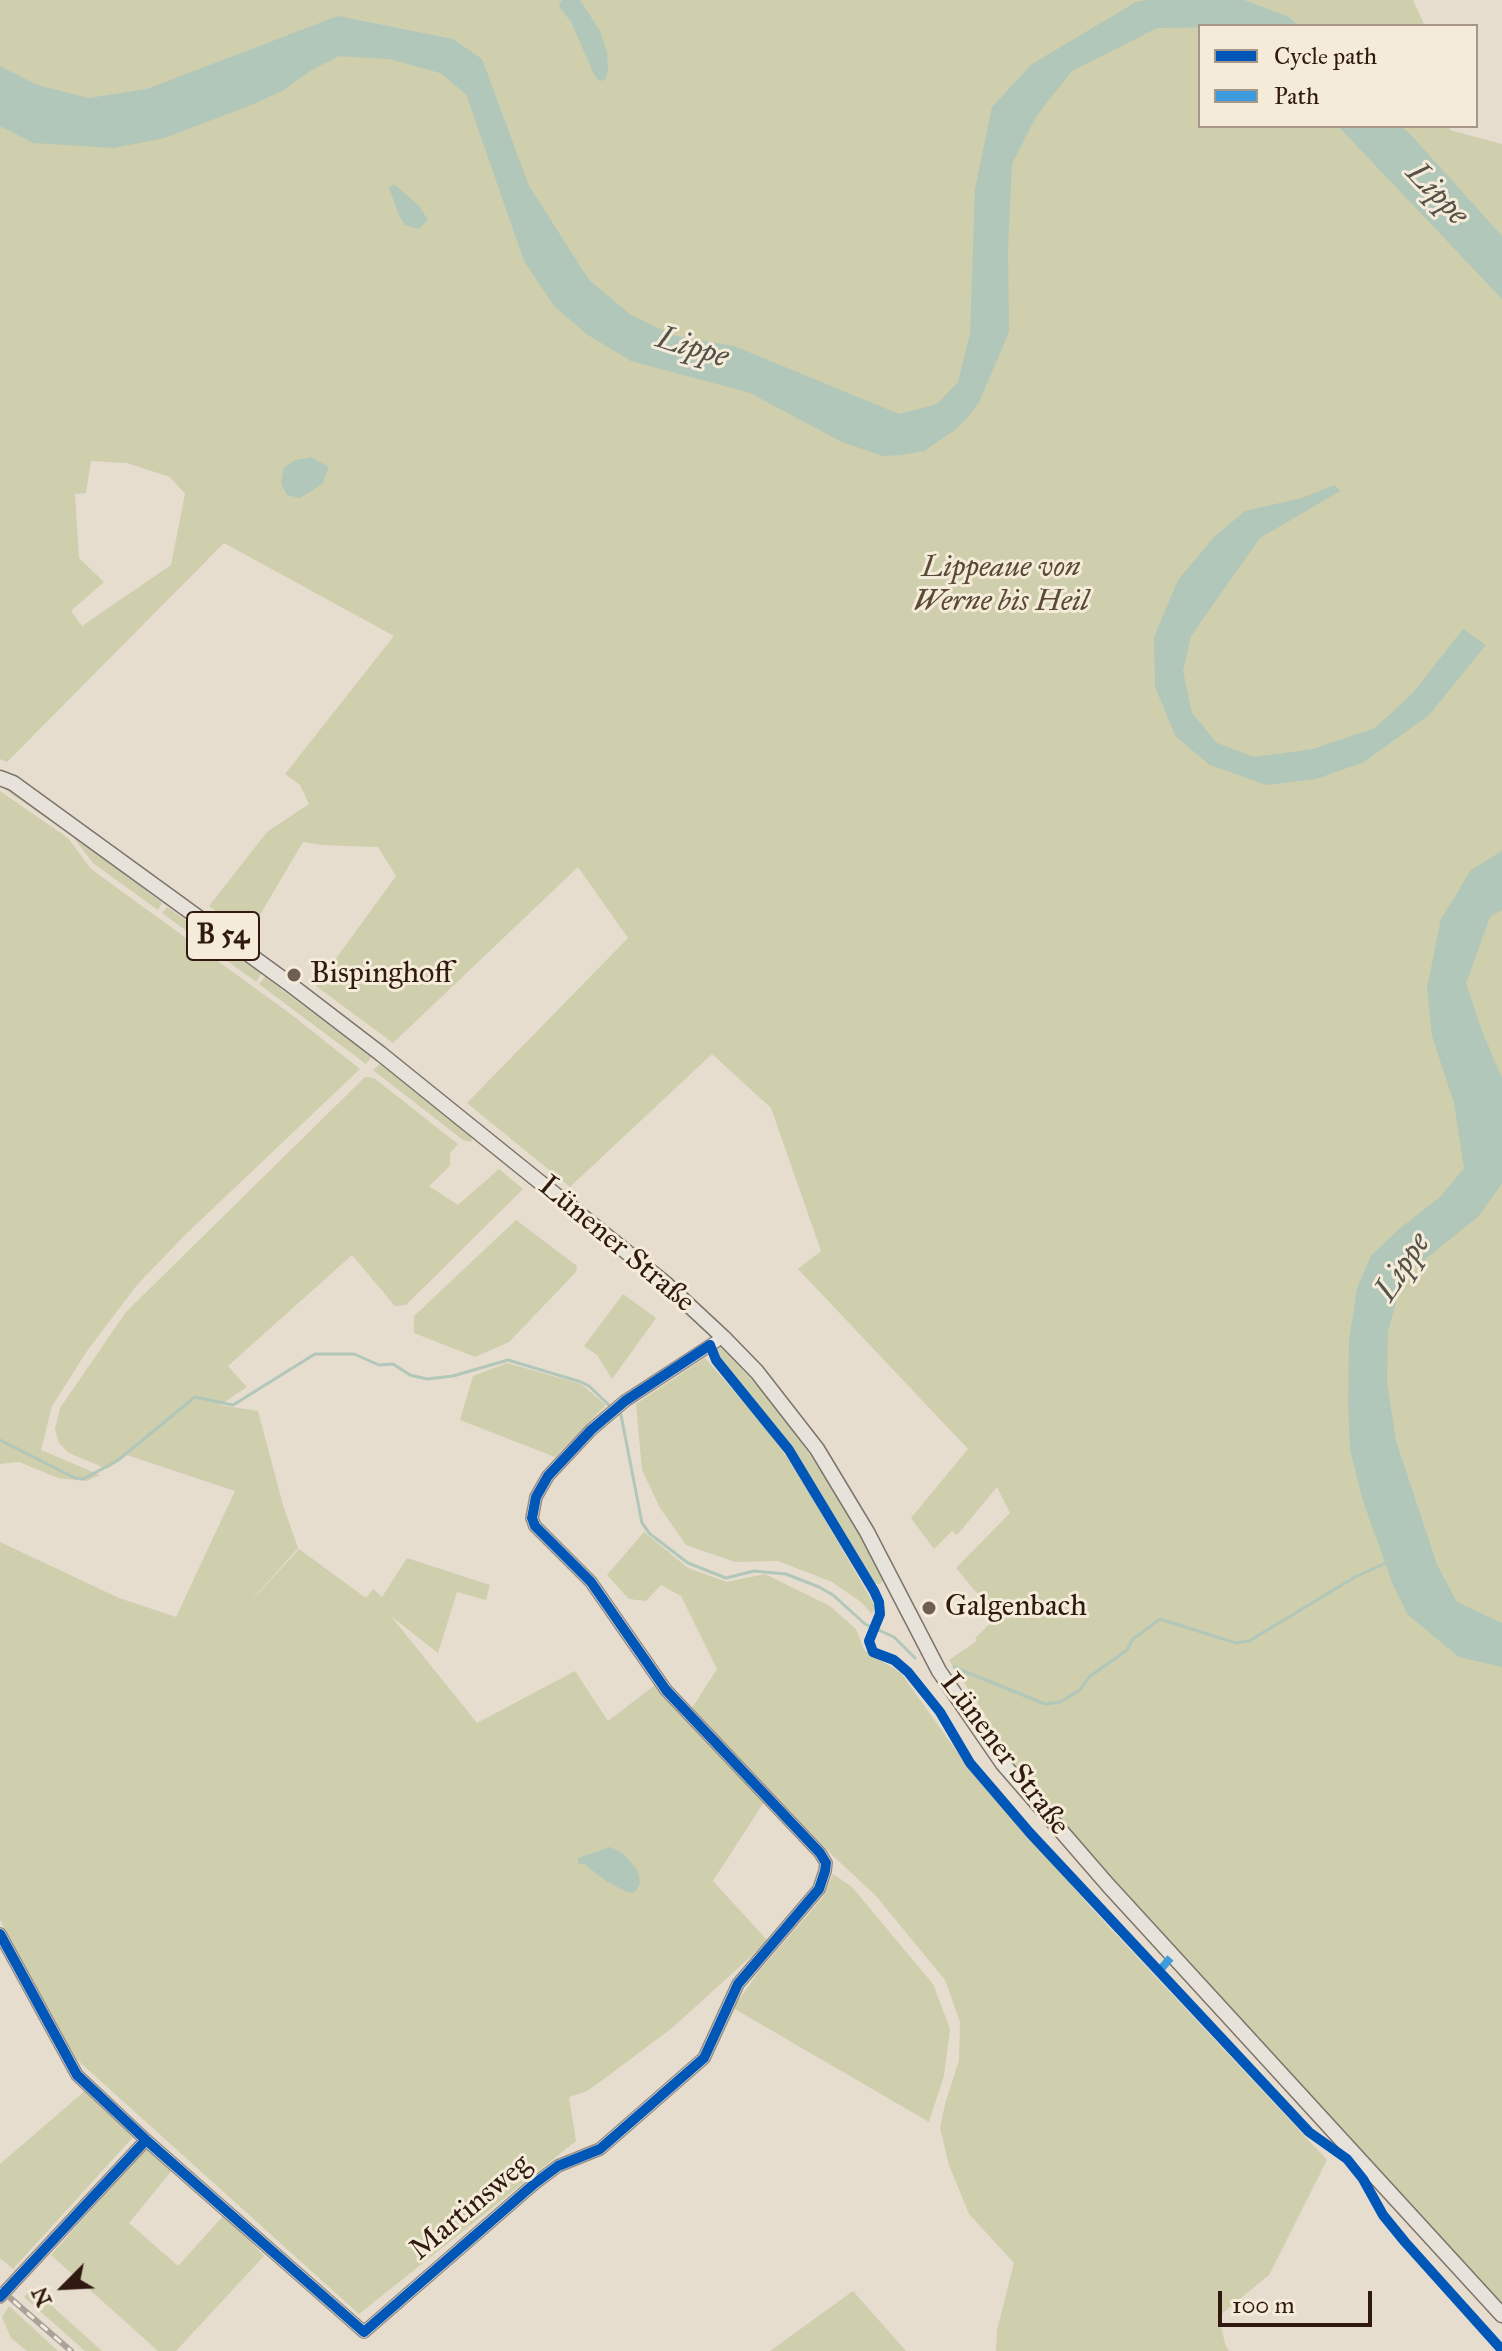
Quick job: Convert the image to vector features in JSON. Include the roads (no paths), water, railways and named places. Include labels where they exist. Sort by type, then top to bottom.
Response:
[{"type":"main road","name":"Lünener Straße","points":[[0,778],[13,783],[369,1045],[665,1283],[723,1337],[788,1409],[825,1462],[867,1532],[939,1671],[1003,1764],[1108,1885],[1502,2315]]},
{"type":"street","name":"Martinsweg","points":[[0,1934],[77,2075],[364,2332],[534,2184],[558,2166],[600,2149],[704,2058],[738,1984],[819,1889],[826,1863],[666,1690],[591,1582],[535,1526],[532,1510],[548,1476],[610,1412],[723,1337]]},
{"type":"street","points":[[0,2297],[146,2140]]},
{"type":"water","points":[[562,0],[580,0],[600,31],[607,52],[605,80],[599,81],[594,74],[571,22],[559,6]]},
{"type":"water","name":"Lippe","points":[[1244,0],[1289,17],[1297,24],[1198,24],[1198,27],[1157,28],[1072,71],[1037,115],[1012,164],[1008,248],[1009,332],[980,400],[956,429],[924,451],[901,455],[883,456],[842,442],[750,393],[631,361],[588,335],[554,306],[524,261],[466,94],[440,73],[389,59],[339,56],[310,71],[284,90],[256,103],[165,138],[114,148],[33,143],[0,126],[0,66],[37,85],[89,98],[147,89],[338,16],[453,39],[482,59],[529,186],[589,280],[631,315],[675,336],[734,346],[899,414],[937,404],[958,382],[970,334],[975,189],[992,107],[1032,64],[1136,2]]},
{"type":"water","name":"Lippe","points":[[1340,128],[1403,128],[1411,135],[1502,236],[1502,299]]},
{"type":"water","points":[[394,184],[419,206],[428,220],[418,229],[405,225],[399,215],[389,188]]},
{"type":"water","points":[[311,457],[329,467],[322,484],[300,498],[287,495],[281,483],[284,467]]},
{"type":"water","points":[[1335,485],[1340,491],[1260,538],[1191,636],[1183,671],[1192,713],[1217,743],[1254,757],[1313,749],[1375,728],[1413,693],[1463,629],[1486,645],[1429,715],[1364,762],[1316,779],[1267,785],[1210,765],[1176,737],[1155,687],[1154,637],[1178,580],[1214,537],[1245,511],[1302,498]]},
{"type":"water","name":"Lippe","points":[[1502,851],[1502,910],[1490,917],[1466,983],[1502,1078],[1502,1183],[1479,1216],[1403,1277],[1388,1331],[1387,1383],[1396,1441],[1437,1565],[1457,1602],[1502,1623],[1502,1667],[1459,1657],[1408,1615],[1393,1585],[1363,1501],[1350,1449],[1348,1403],[1349,1341],[1357,1288],[1371,1256],[1440,1197],[1464,1168],[1454,1103],[1432,1036],[1427,988],[1441,919],[1471,870]]},
{"type":"water","points":[[610,1847],[623,1853],[638,1871],[640,1883],[636,1891],[623,1890],[584,1864],[578,1864],[578,1858]]},
{"type":"waterway","name":"Galgenbach","points":[[0,1440],[75,1478],[83,1479],[117,1461],[195,1397],[233,1405],[315,1354],[354,1354],[379,1365],[393,1364],[410,1375],[427,1379],[453,1376],[508,1360],[581,1382],[611,1407]]},
{"type":"waterway","name":"Galgenbach","points":[[617,1412],[621,1415],[642,1523],[650,1534],[688,1563],[726,1578],[754,1571],[786,1574],[819,1587],[833,1595],[865,1624],[894,1637],[915,1658]]},
{"type":"waterway","name":"Galgenbach","points":[[954,1667],[1045,1704],[1060,1702],[1080,1690],[1089,1677],[1127,1650],[1133,1639],[1160,1619],[1236,1643],[1249,1641],[1355,1577],[1386,1563]]},
{"type":"railway","points":[[0,2289],[71,2351]]},
{"type":"place","name":"Bispinghoff","points":[[294,975]]},
{"type":"place","name":"Galgenbach","points":[[929,1608]]},
{"type":"park label","name":"Lippeaue von Werne bis Heil","points":[[1001,586]]}]
